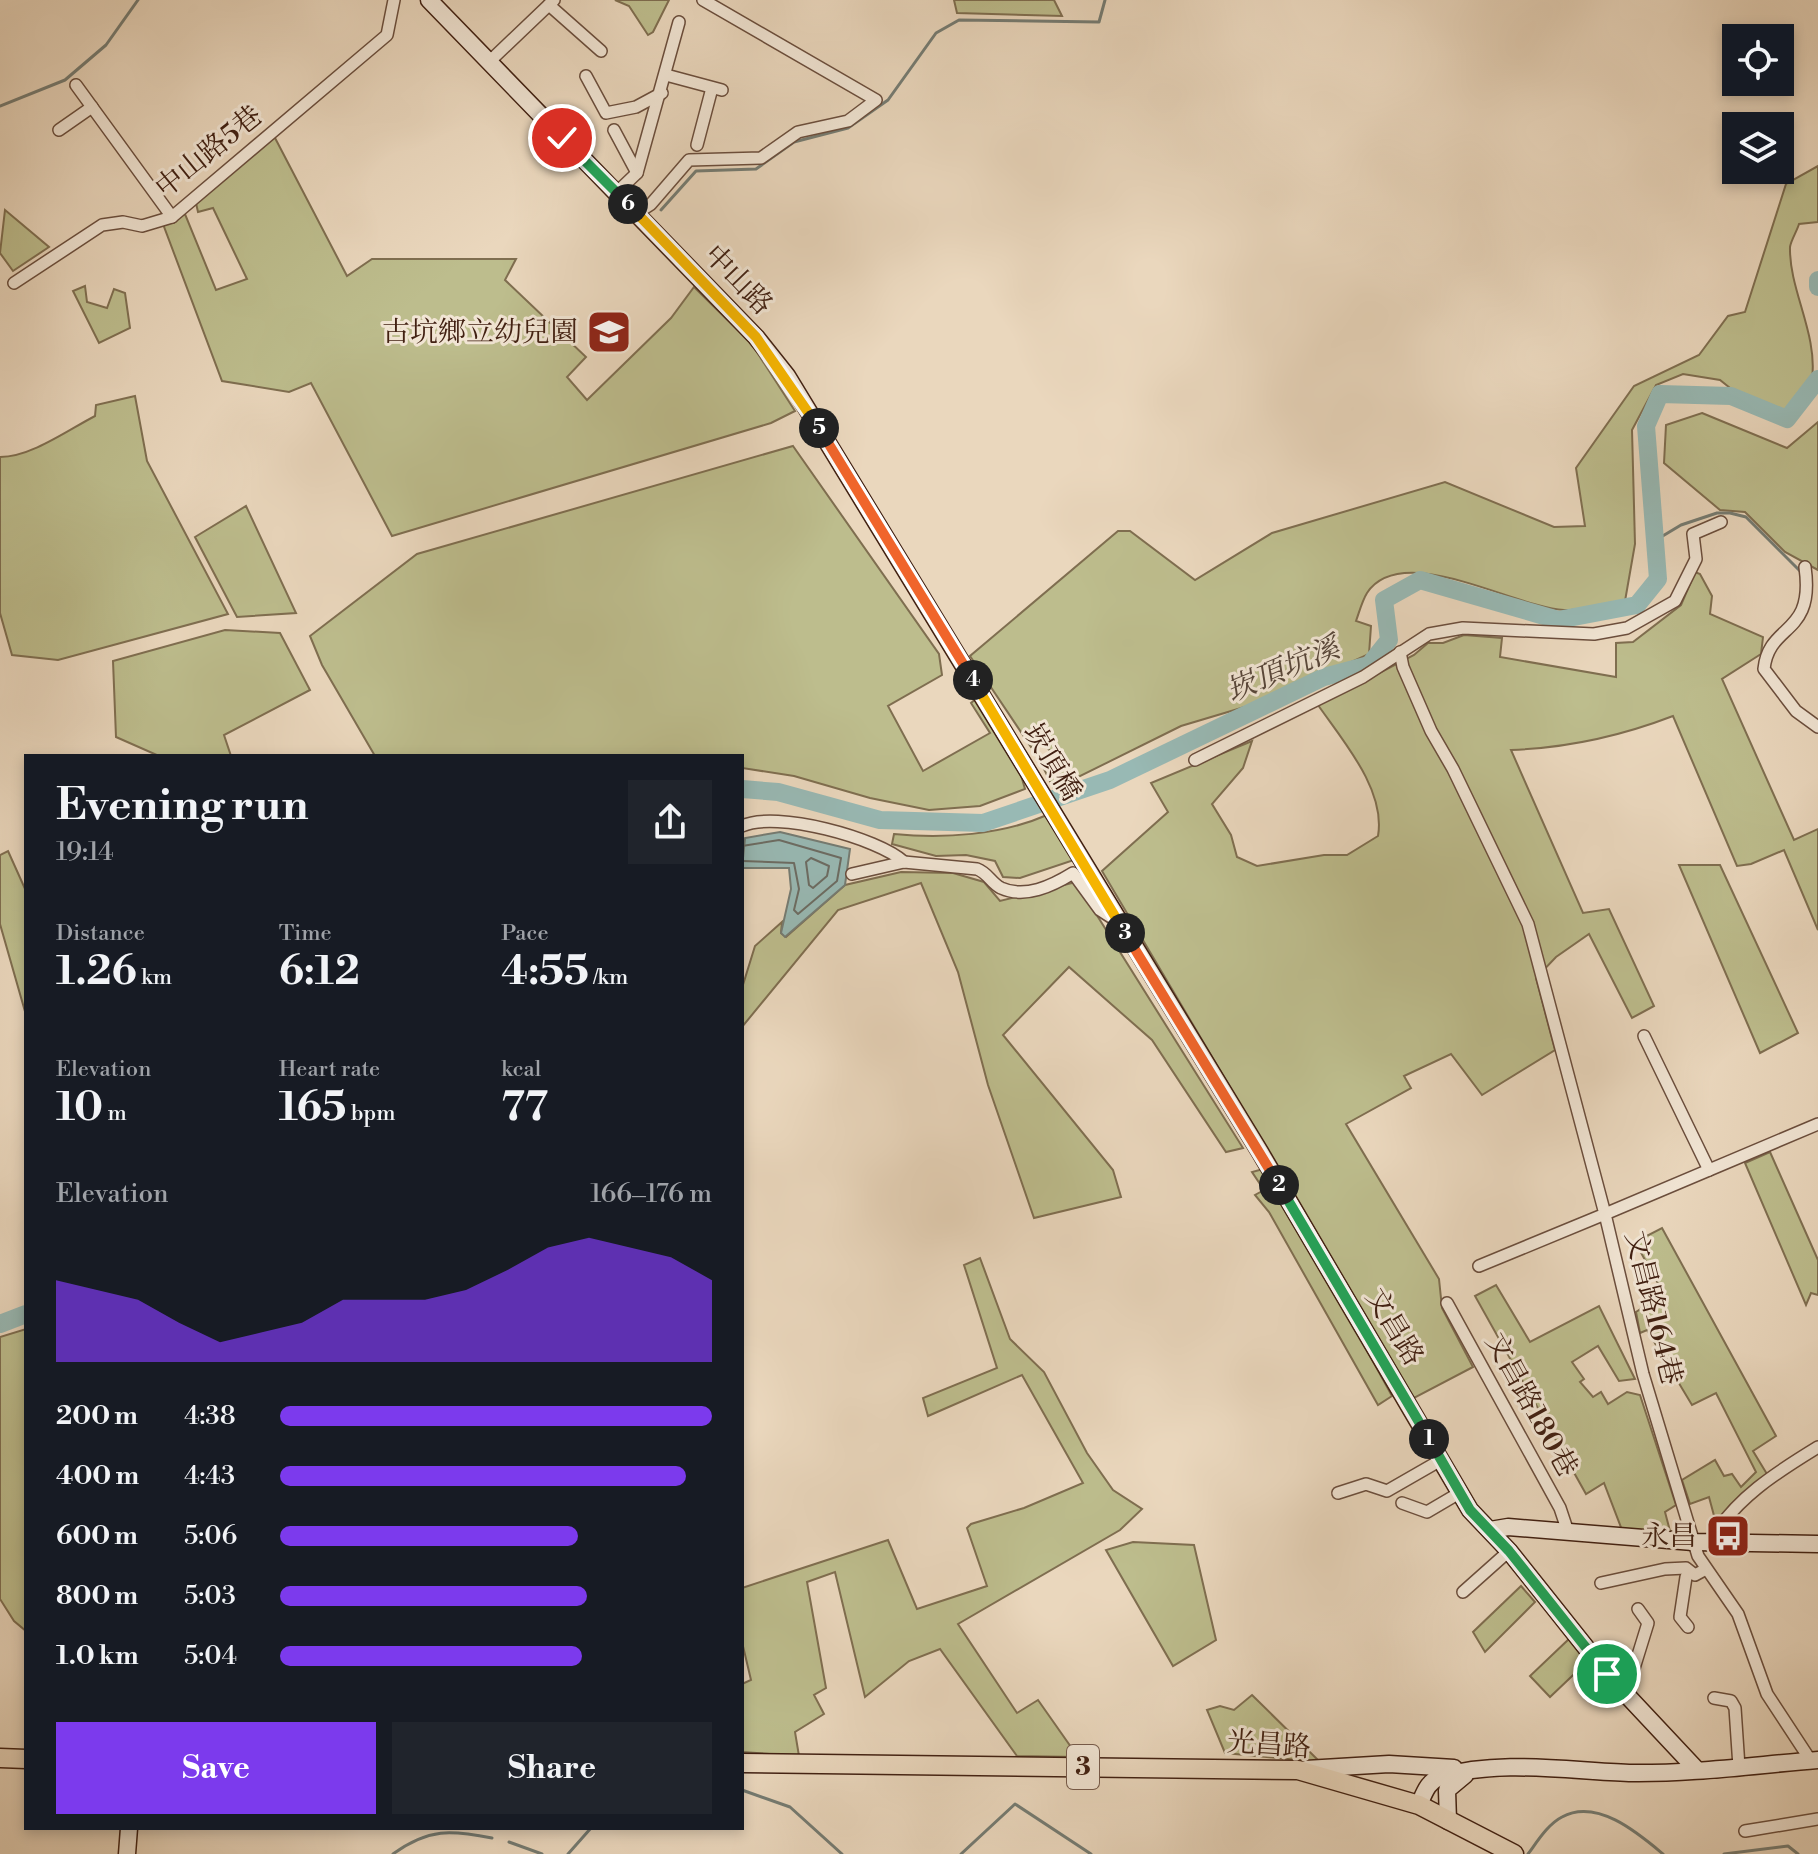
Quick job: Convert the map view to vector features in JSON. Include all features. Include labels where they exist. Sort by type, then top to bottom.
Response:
[{"type":"main road","name":"中山路","points":[[438,3],[756,337],[787,376],[975,683]]},
{"type":"main road","name":"崁頂橋","points":[[975,683],[1084,867]]},
{"type":"main road","name":"文昌路","points":[[1084,867],[1260,1152],[1470,1510],[1509,1551],[1626,1694],[1697,1770]]},
{"type":"main road","points":[[1490,1530],[1508,1527],[1817,1549]]},
{"type":"main road","points":[[0,1758],[24,1759]]},
{"type":"main road","points":[[1298,1770],[1389,1764],[1484,1770],[1697,1770],[1814,1760]]},
{"type":"main road","name":"光昌路","points":[[744,1763],[1298,1770],[1419,1805]]},
{"type":"main road","points":[[1419,1805],[1428,1785],[1438,1778],[1484,1770]]},
{"type":"main road","points":[[1448,1821],[1447,1790],[1466,1774],[1484,1770]]},
{"type":"main road","name":"3","points":[[1419,1805],[1514,1854]]},
{"type":"main road","points":[[127,1854],[129,1830]]},
{"type":"street","name":"中山路5巷","points":[[14,283],[102,225],[123,222],[142,226],[172,217],[387,35],[394,0]]},
{"type":"street","points":[[637,213],[651,204],[689,160],[761,158],[798,132],[848,121],[876,100],[703,0]]},
{"type":"street","points":[[490,61],[552,2],[601,51]]},
{"type":"street","points":[[616,193],[637,173],[662,93],[679,22]]},
{"type":"street","points":[[666,75],[717,89],[697,145]]},
{"type":"street","points":[[586,76],[606,113],[636,107],[662,93]]},
{"type":"street","points":[[76,85],[172,217]]},
{"type":"street","points":[[59,130],[92,107]]},
{"type":"street","points":[[614,130],[637,173]]},
{"type":"street","points":[[1195,760],[1363,677],[1429,634],[1463,628],[1594,634],[1627,628],[1675,601],[1696,559],[1693,534],[1721,522]]},
{"type":"street","points":[[1805,567],[1808,587],[1804,609],[1797,622],[1778,637],[1766,655],[1764,669],[1796,711],[1818,727]]},
{"type":"street","points":[[1400,652],[1403,667],[1431,731],[1453,769],[1528,924],[1605,1214],[1479,1266]]},
{"type":"street","points":[[744,826],[775,822],[852,836],[892,851],[904,862]]},
{"type":"street","points":[[852,874],[904,862],[977,869],[986,872],[998,887],[1016,892],[1049,888],[1073,873],[1100,910],[1118,922]]},
{"type":"street","points":[[1644,1036],[1709,1170]]},
{"type":"street","name":"文昌路164巷","points":[[1814,1760],[1767,1694],[1738,1614],[1706,1569],[1702,1542],[1643,1374],[1605,1214],[1818,1124]]},
{"type":"street","name":"文昌路180巷","points":[[1447,1303],[1560,1508],[1568,1532]]},
{"type":"street","points":[[1702,1542],[1741,1502],[1775,1474],[1818,1447]]},
{"type":"street","points":[[1338,1493],[1366,1484],[1387,1491],[1441,1460]]},
{"type":"street","points":[[1402,1503],[1427,1512],[1461,1492]]},
{"type":"street","points":[[1463,1592],[1509,1551]]},
{"type":"street","points":[[1601,1583],[1665,1569],[1686,1568],[1689,1574],[1680,1617],[1688,1627]]},
{"type":"street","points":[[1689,1574],[1706,1569]]},
{"type":"street","points":[[1626,1694],[1648,1623],[1638,1609]]},
{"type":"street","points":[[1714,1698],[1731,1701],[1735,1708],[1739,1767]]},
{"type":"street","points":[[1745,1831],[1818,1819]]},
{"type":"green space","points":[[615,0],[669,0],[653,32],[648,35],[629,6]]},
{"type":"green space","points":[[954,0],[1054,0],[1062,16],[957,13]]},
{"type":"green space","points":[[274,136],[347,276],[372,259],[516,259],[505,280],[586,357],[567,377],[587,400],[671,318],[694,287],[751,343],[795,411],[771,423],[392,536],[311,383],[289,392],[222,381],[163,224],[185,214],[216,290],[247,279],[213,208],[198,212],[196,203]]},
{"type":"green space","points":[[1818,166],[1818,222],[1799,224],[1790,247],[1794,279],[1811,345],[1812,379],[1784,413],[1735,392],[1720,380],[1683,374],[1656,385],[1632,430],[1635,544],[1625,601],[1564,610],[1543,607],[1432,575],[1406,573],[1384,578],[1367,593],[1356,621],[1371,626],[1369,654],[1268,700],[1181,726],[1054,789],[1041,763],[1053,754],[1043,743],[1031,747],[970,656],[1118,531],[1130,531],[1195,580],[1272,533],[1445,482],[1554,527],[1585,526],[1576,468],[1634,386],[1699,355],[1728,316],[1745,312],[1786,184],[1794,184],[1794,180]]},
{"type":"green space","points":[[5,210],[49,247],[13,271],[0,253]]},
{"type":"green space","points":[[85,286],[87,302],[107,308],[114,289],[125,293],[130,328],[99,343],[73,291]]},
{"type":"green space","points":[[135,396],[147,461],[228,614],[58,660],[12,655],[0,613],[0,457],[24,453],[61,435],[95,416],[96,405]]},
{"type":"green space","points":[[1702,413],[1787,448],[1818,422],[1818,570],[1785,552],[1745,512],[1720,510],[1664,463],[1666,425]]},
{"type":"green space","points":[[793,446],[939,654],[942,675],[888,706],[923,771],[990,733],[971,703],[978,697],[1018,765],[1025,789],[980,806],[929,810],[870,798],[794,776],[744,768],[744,754],[374,754],[322,665],[310,636],[417,554]]},
{"type":"green space","points":[[246,506],[296,613],[237,617],[195,537]]},
{"type":"green space","points":[[1695,572],[1700,574],[1712,596],[1710,614],[1763,637],[1761,654],[1722,679],[1794,840],[1818,829],[1818,930],[1784,850],[1751,864],[1737,866],[1673,716],[1593,740],[1511,750],[1583,913],[1609,909],[1654,1006],[1632,1018],[1589,934],[1556,957],[1536,978],[1555,1050],[1482,1095],[1451,1054],[1404,1076],[1411,1088],[1346,1124],[1439,1279],[1442,1308],[1473,1367],[1414,1398],[1102,871],[1168,812],[1151,783],[1252,741],[1243,768],[1212,804],[1231,835],[1237,857],[1257,866],[1324,855],[1347,855],[1378,836],[1376,801],[1350,750],[1318,705],[1414,655],[1428,643],[1443,643],[1464,635],[1502,638],[1500,657],[1616,677],[1616,643],[1633,642],[1681,605]]},
{"type":"green space","points":[[225,630],[280,633],[310,690],[224,735],[230,754],[154,754],[116,737],[113,661]]},
{"type":"green space","points":[[1047,815],[1077,859],[1020,878],[1003,877],[995,861],[966,855],[936,856],[892,844],[894,834],[972,834],[1011,827]]},
{"type":"green space","points":[[8,851],[24,887],[24,1008],[0,924],[0,855]]},
{"type":"green space","points":[[1679,865],[1720,865],[1798,1033],[1760,1053]]},
{"type":"green space","points":[[901,872],[953,873],[984,882],[1000,901],[1076,882],[1243,1148],[1226,1152],[1152,1040],[1069,967],[1003,1035],[1113,1170],[1121,1197],[1034,1218],[988,1085],[958,972],[921,883],[838,910],[744,1025],[744,982],[755,946],[782,922],[781,933],[786,937],[845,885]]},
{"type":"green space","points":[[1770,1152],[1818,1260],[1818,1295],[1811,1293],[1806,1305],[1745,1163]]},
{"type":"green space","points":[[1267,1168],[1392,1396],[1378,1405],[1269,1212],[1255,1195],[1264,1190],[1252,1172]]},
{"type":"green space","points":[[1662,1228],[1776,1436],[1753,1451],[1767,1474],[1716,1523],[1709,1497],[1690,1504],[1682,1480],[1715,1460],[1724,1476],[1732,1474],[1741,1487],[1756,1472],[1716,1393],[1692,1405],[1647,1330],[1640,1333],[1636,1312],[1664,1294],[1635,1242]]},
{"type":"green space","points":[[980,1258],[1010,1339],[1044,1372],[1087,1453],[1113,1490],[1142,1509],[1120,1530],[958,1624],[1017,1713],[1038,1700],[1078,1757],[1017,1756],[940,1649],[909,1661],[865,1697],[835,1572],[807,1582],[826,1688],[814,1695],[824,1714],[795,1732],[799,1756],[744,1752],[744,1683],[751,1680],[744,1650],[744,1587],[888,1540],[917,1609],[987,1586],[967,1528],[971,1524],[1024,1508],[1083,1483],[1022,1375],[928,1416],[923,1398],[997,1368],[964,1265]]},
{"type":"green space","points":[[1496,1285],[1530,1342],[1599,1306],[1635,1379],[1619,1381],[1598,1346],[1572,1362],[1584,1379],[1580,1382],[1593,1397],[1601,1392],[1608,1404],[1627,1392],[1640,1395],[1676,1505],[1665,1512],[1670,1531],[1680,1531],[1681,1535],[1622,1530],[1604,1483],[1586,1494],[1475,1296]]},
{"type":"green space","points":[[24,1330],[24,1629],[14,1621],[0,1599],[0,1337]]},
{"type":"green space","points":[[1133,1542],[1194,1545],[1216,1640],[1173,1666],[1106,1550]]},
{"type":"green space","points":[[1521,1586],[1535,1602],[1485,1652],[1473,1632]]},
{"type":"green space","points":[[1570,1638],[1590,1659],[1550,1697],[1530,1676]]},
{"type":"green space","points":[[1252,1695],[1320,1762],[1225,1753],[1207,1710],[1220,1706],[1234,1710]]},
{"type":"water","points":[[780,832],[850,849],[845,885],[785,937],[781,933],[791,889],[789,868],[744,868],[745,838]]},
{"type":"waterway","points":[[0,106],[65,80],[106,45],[138,0]]},
{"type":"waterway","points":[[661,210],[696,171],[756,169],[794,142],[848,128],[888,100],[936,33],[959,20],[1099,22],[1105,0]]},
{"type":"waterway","name":"崁頂坑溪","points":[[1818,280],[1818,287]]},
{"type":"waterway","name":"崁頂坑溪","points":[[744,789],[778,792],[880,820],[983,823],[1110,780],[1324,677],[1369,665],[1389,640],[1384,600],[1420,580],[1558,620],[1637,605],[1658,579],[1646,426],[1660,394],[1731,396],[1787,419],[1818,379]]},
{"type":"waterway","points":[[1656,540],[1681,525],[1717,513],[1730,513],[1746,517],[1802,573]]},
{"type":"waterway","name":"崁頂坑溪","points":[[0,1324],[24,1315]]},
{"type":"waterway","points":[[744,1791],[790,1807],[842,1854]]},
{"type":"waterway","points":[[961,1854],[1015,1804],[1091,1854]]},
{"type":"waterway","points":[[1528,1854],[1557,1820],[1575,1812],[1589,1812],[1616,1820],[1663,1854]]},
{"type":"waterway","points":[[568,1854],[589,1830]]},
{"type":"waterway","points":[[393,1854],[418,1839],[441,1833],[492,1838]]},
{"type":"waterway","points":[[509,1842],[542,1854]]},
{"type":"waterway","points":[[1724,1854],[1788,1846],[1798,1854]]},
{"type":"place","name":"古坑鄉立幼兒園","points":[[609,332]]},
{"type":"place","name":"永昌","points":[[1728,1536]]},
{"type":"route","points":[[562,138],[756,337],[787,376],[1260,1152],[1470,1510],[1509,1551],[1607,1674]]}]
